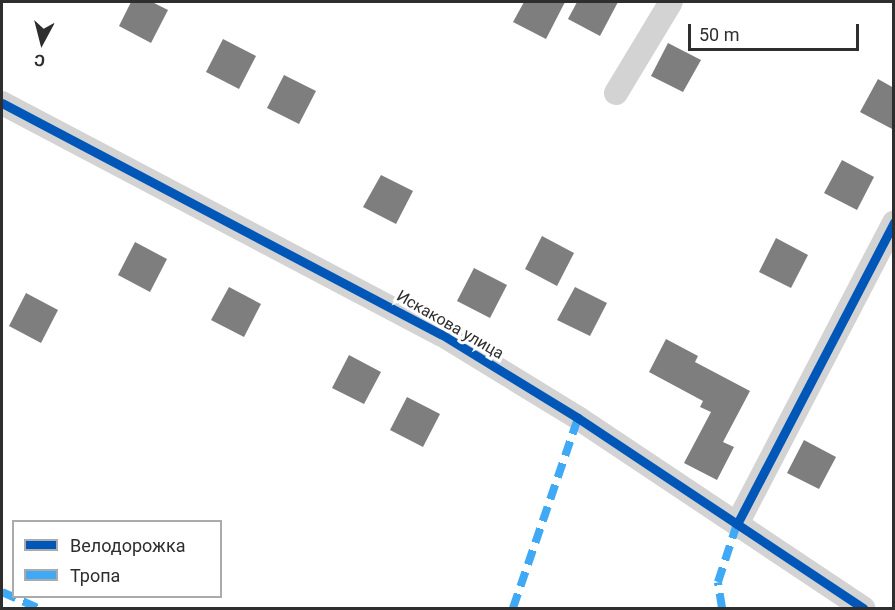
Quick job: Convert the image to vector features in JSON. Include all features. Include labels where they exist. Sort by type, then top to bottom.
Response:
[{"type":"street","points":[[616,93],[671,2]]},
{"type":"street","name":"Искакова улица","points":[[2,103],[441,334],[737,524],[863,609]]},
{"type":"street","points":[[737,524],[894,222]]},
{"type":"building","points":[[131,2],[152,2],[168,10],[151,43],[119,26]]},
{"type":"building","points":[[524,2],[565,2],[546,39],[513,22]]},
{"type":"building","points":[[577,2],[618,2],[600,36],[568,19]]},
{"type":"building","points":[[223,39],[256,56],[239,89],[206,72]]},
{"type":"building","points":[[668,43],[701,60],[683,92],[651,76]]},
{"type":"building","points":[[284,75],[316,91],[299,124],[267,108]]},
{"type":"building","points":[[878,79],[894,88],[894,130],[860,112]]},
{"type":"building","points":[[842,160],[874,177],[857,210],[824,193]]},
{"type":"building","points":[[381,175],[413,191],[396,224],[363,207]]},
{"type":"building","points":[[542,236],[574,253],[557,286],[525,269]]},
{"type":"building","points":[[776,238],[808,255],[791,288],[759,272]]},
{"type":"building","points":[[135,242],[167,259],[150,292],[118,275]]},
{"type":"building","points":[[474,268],[507,285],[490,318],[457,301]]},
{"type":"building","points":[[229,287],[261,304],[244,337],[211,320]]},
{"type":"building","points":[[575,287],[607,303],[590,336],[557,320]]},
{"type":"building","points":[[26,293],[58,310],[41,343],[9,326]]},
{"type":"building","points":[[666,339],[698,356],[695,362],[750,391],[723,442],[734,447],[717,480],[684,463],[711,412],[700,407],[703,401],[649,372]]},
{"type":"building","points":[[349,355],[381,372],[364,404],[332,388]]},
{"type":"building","points":[[407,397],[440,414],[423,447],[390,430]]},
{"type":"building","points":[[804,440],[836,457],[819,489],[787,473]]},
{"type":"marked path","points":[[513,608],[578,418]]},
{"type":"marked path","points":[[722,608],[718,582],[737,524]]},
{"type":"marked path","points":[[2,592],[12,596]]},
{"type":"marked path","points":[[16,598],[38,608]]},
{"type":"cycle path","points":[[2,103],[441,334],[578,418],[863,608]]},
{"type":"cycle path","points":[[737,524],[894,222]]}]
